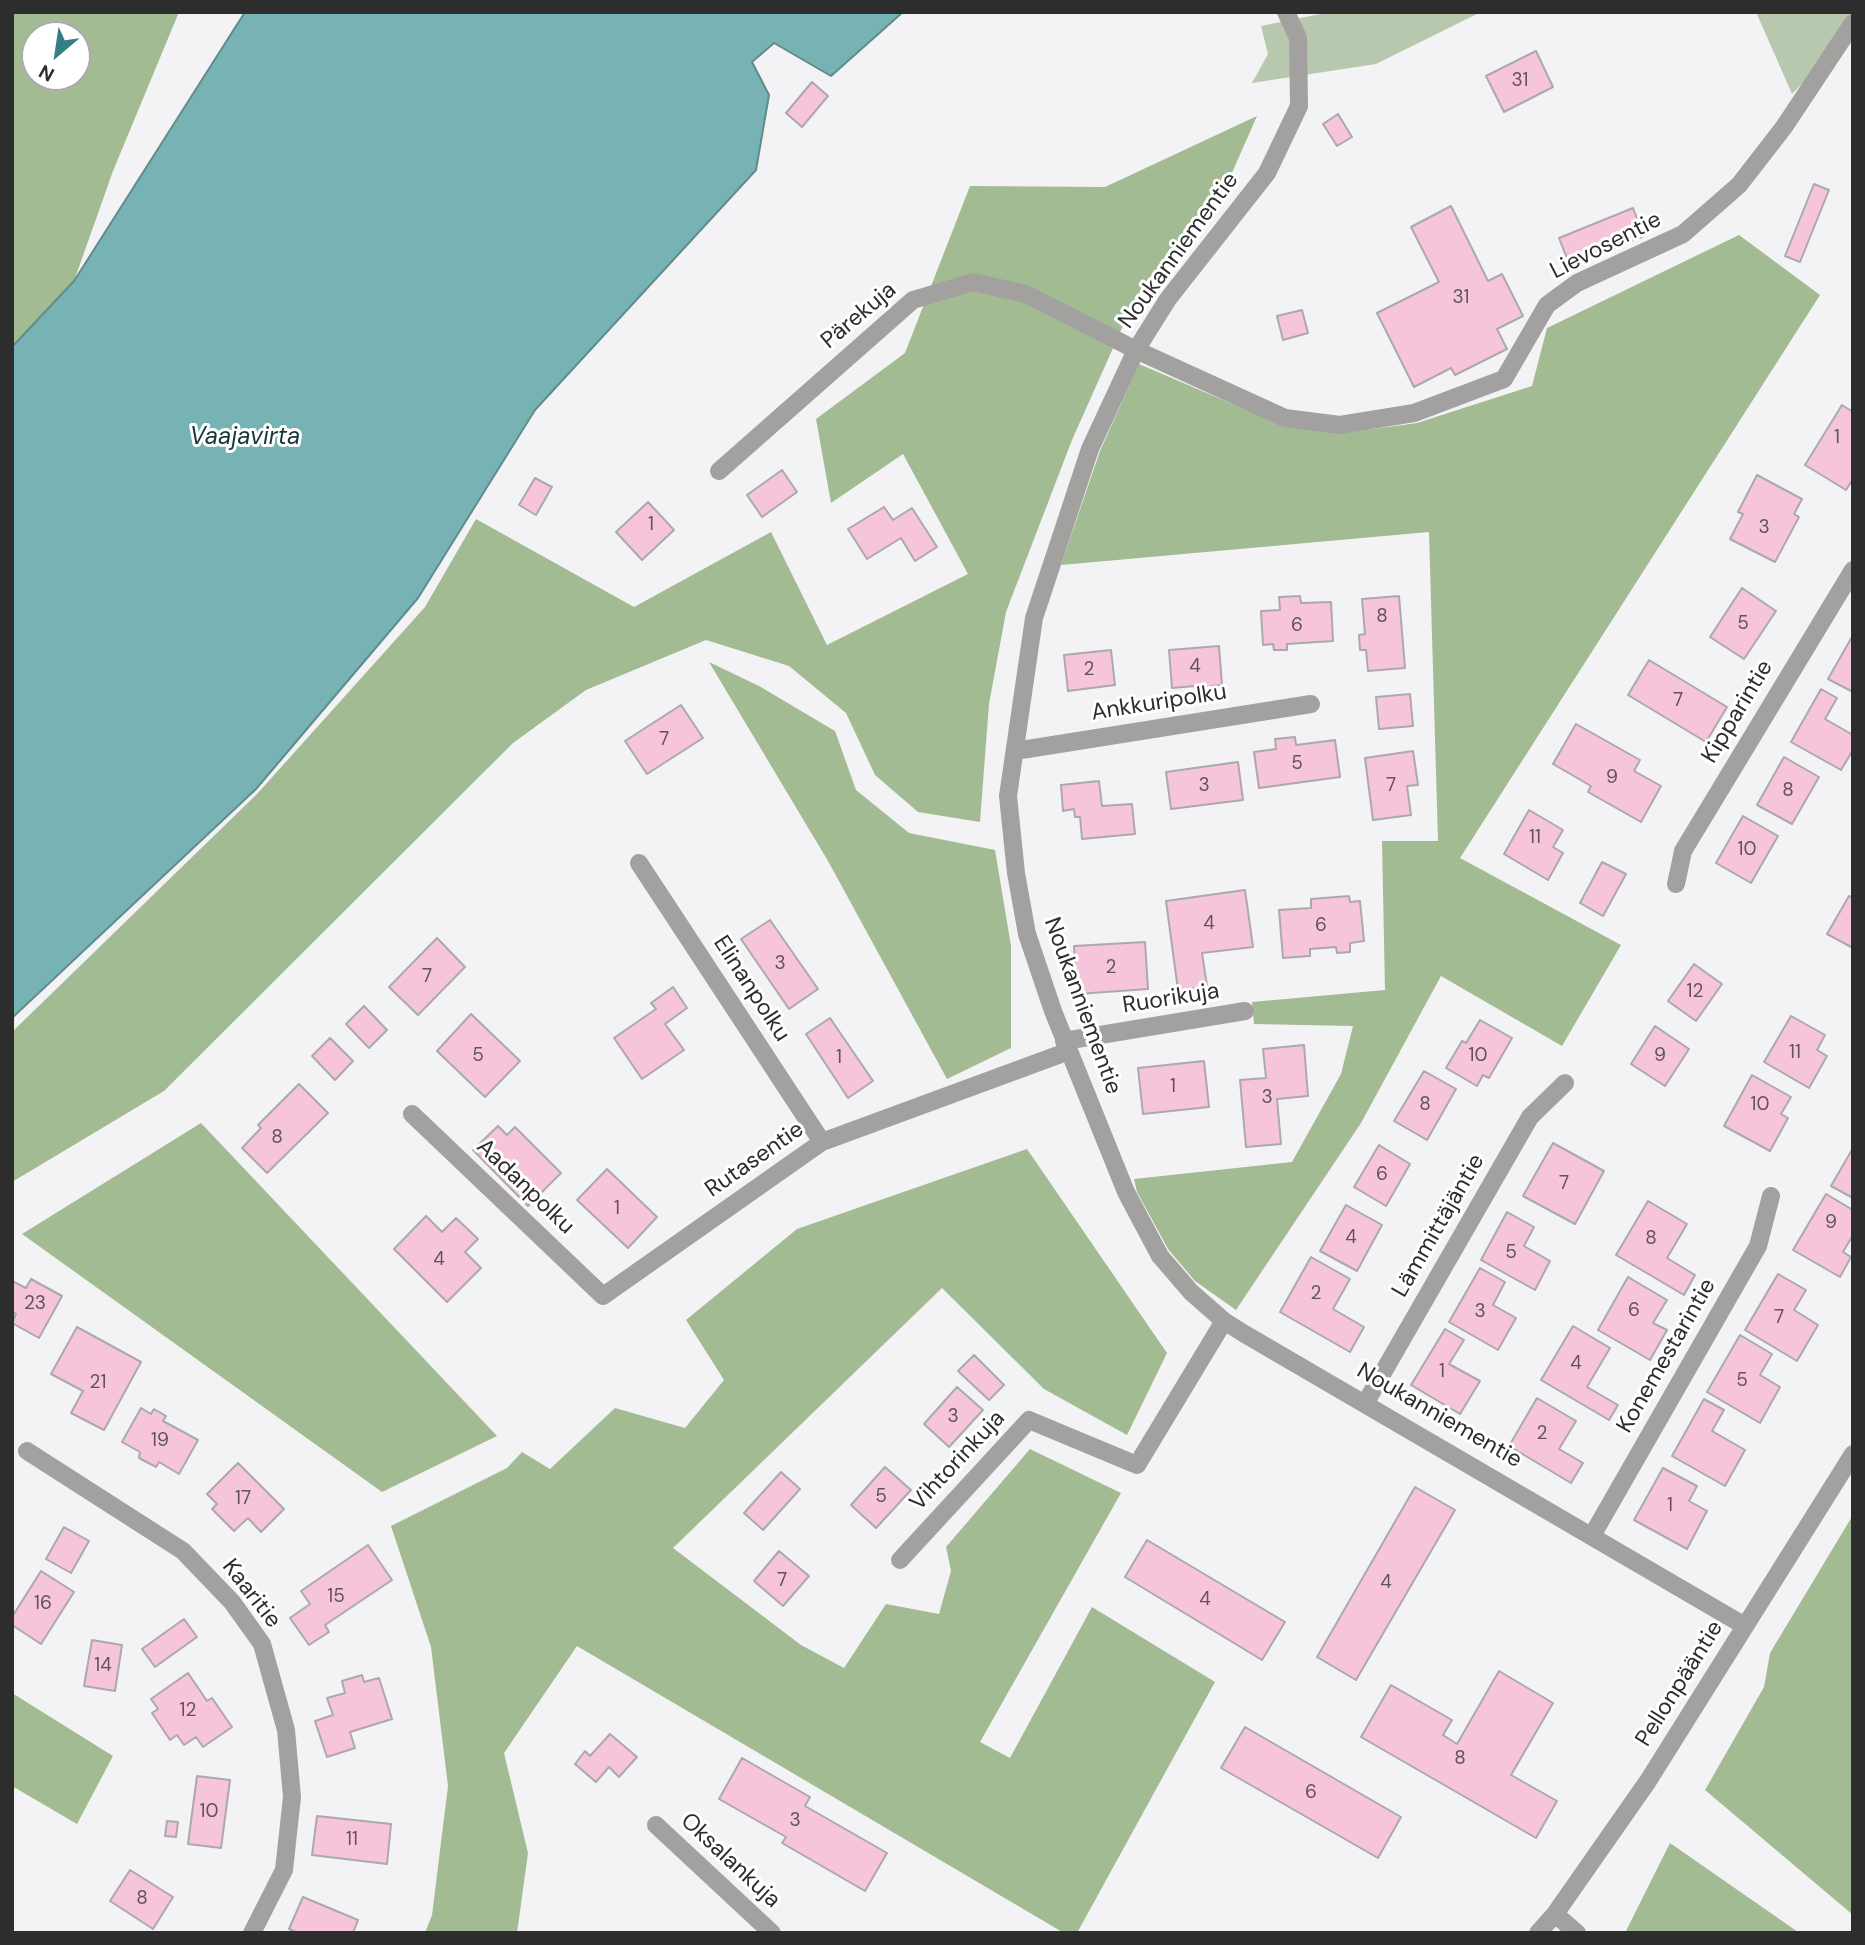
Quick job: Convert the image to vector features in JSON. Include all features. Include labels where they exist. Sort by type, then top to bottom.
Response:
[{"type":"street","name":"Noukanniementie","points":[[1286,12],[1298,38],[1299,106],[1267,173],[1168,299],[1136,350],[1090,449],[1034,618],[1008,796],[1016,873],[1027,934],[1067,1046],[1126,1192],[1160,1256],[1191,1292],[1224,1321],[1593,1534],[1745,1626]]},
{"type":"street","name":"Lievosentie","points":[[1136,350],[1285,418],[1340,425],[1414,413],[1504,379],[1547,305],[1577,283],[1683,234],[1740,185],[1784,127],[1853,23]]},
{"type":"street","name":"Pärekuja","points":[[719,471],[913,300],[973,282],[1026,294],[1136,350]]},
{"type":"street","name":"Kipparintie","points":[[1676,884],[1683,851],[1853,570]]},
{"type":"street","name":"Ankkuripolku","points":[[1015,751],[1311,704]]},
{"type":"street","name":"Elinanpolku","points":[[639,863],[822,1142]]},
{"type":"street","name":"Ruorikuja","points":[[1067,1046],[1245,1012]]},
{"type":"street","name":"Rutasentie","points":[[603,1296],[822,1142],[1067,1046]]},
{"type":"street","name":"Lämmittäjäntie","points":[[1366,1402],[1530,1117],[1566,1083]]},
{"type":"street","name":"Aadanpolku","points":[[412,1114],[603,1296]]},
{"type":"street","name":"Konemestarintie","points":[[1593,1534],[1758,1246],[1771,1196]]},
{"type":"street","name":"Vihtorinkuja","points":[[900,1560],[1029,1420],[1137,1465],[1224,1321]]},
{"type":"street","name":"Kaaritie","points":[[27,1451],[183,1551],[232,1602],[261,1644],[286,1730],[292,1797],[284,1870],[252,1933]]},
{"type":"street","name":"Pellonpääntie","points":[[1538,1933],[1555,1914],[1648,1781],[1853,1454]]},
{"type":"street","name":"Oksalankuja","points":[[656,1825],[772,1933]]},
{"type":"street","points":[[1555,1914],[1577,1933]]},
{"type":"green space","points":[[12,12],[179,12],[113,171],[74,281],[12,347]]},
{"type":"green space","points":[[1330,12],[1481,12],[1376,64],[1252,83],[1268,54],[1261,26]]},
{"type":"green space","points":[[1756,12],[1853,12],[1853,31],[1792,94]]},
{"type":"green space","points":[[1257,116],[1231,175],[1134,301],[1072,440],[1006,612],[989,704],[980,822],[918,812],[875,775],[846,713],[789,666],[706,640],[586,690],[513,743],[164,1091],[12,1182],[12,1032],[257,794],[425,607],[476,519],[634,607],[771,532],[827,645],[968,574],[903,454],[831,503],[816,419],[905,353],[970,186],[1105,187]]},
{"type":"green space","points":[[1739,235],[1820,295],[1460,858],[1621,945],[1562,1046],[1441,976],[1361,1123],[1236,1310],[1195,1281],[1168,1249],[1137,1192],[1134,1179],[1292,1162],[1341,1074],[1353,1026],[1254,1024],[1252,1002],[1385,990],[1382,841],[1438,841],[1429,532],[1061,565],[1100,451],[1139,364],[1284,426],[1343,433],[1417,423],[1532,386],[1547,328]]},
{"type":"green space","points":[[709,662],[759,686],[835,731],[856,790],[909,833],[995,850],[1011,946],[1011,1048],[947,1079],[828,861]]},
{"type":"green space","points":[[201,1123],[497,1436],[382,1492],[22,1234]]},
{"type":"green space","points":[[1027,1149],[1167,1353],[1127,1435],[1044,1389],[942,1288],[673,1548],[801,1645],[844,1668],[886,1604],[939,1614],[951,1571],[946,1547],[1030,1449],[1121,1493],[980,1742],[1010,1758],[1092,1607],[1215,1682],[1077,1933],[1064,1933],[577,1646],[504,1753],[528,1853],[517,1933],[425,1933],[432,1915],[448,1786],[431,1647],[391,1526],[507,1468],[522,1452],[550,1469],[615,1408],[685,1428],[724,1380],[686,1320],[797,1229]]},
{"type":"green space","points":[[1853,1515],[1853,1915],[1705,1790],[1764,1687],[1770,1653]]},
{"type":"green space","points":[[12,1693],[113,1756],[77,1824],[12,1786]]},
{"type":"green space","points":[[1670,1843],[1798,1932],[1800,1933],[1625,1933]]},
{"type":"water","name":"Vaajavirta","points":[[245,12],[903,12],[831,76],[774,43],[752,62],[769,95],[756,170],[535,410],[418,598],[256,789],[12,1018],[12,347],[74,281]]},
{"type":"building","points":[[1536,51],[1553,87],[1504,112],[1486,76]]},
{"type":"building","points":[[812,82],[828,96],[802,127],[786,113]]},
{"type":"building","points":[[1338,114],[1352,137],[1337,146],[1323,124]]},
{"type":"building","points":[[1814,184],[1829,190],[1800,262],[1785,256]]},
{"type":"building","points":[[1451,206],[1488,281],[1502,274],[1523,316],[1497,329],[1507,349],[1455,375],[1451,368],[1414,387],[1377,313],[1439,282],[1411,227]]},
{"type":"building","points":[[1633,208],[1644,236],[1570,266],[1559,238]]},
{"type":"building","points":[[1302,310],[1308,333],[1283,340],[1277,316]]},
{"type":"building","points":[[1842,405],[1853,412],[1853,479],[1846,490],[1805,465]]},
{"type":"building","points":[[782,470],[797,492],[762,517],[747,495]]},
{"type":"building","points":[[1757,475],[1802,499],[1794,514],[1799,517],[1775,562],[1730,539],[1743,514],[1738,512]]},
{"type":"building","points":[[535,478],[552,487],[536,515],[519,505]]},
{"type":"building","points":[[648,502],[674,530],[642,560],[616,532]]},
{"type":"building","points":[[884,507],[893,520],[912,508],[937,547],[915,561],[901,538],[867,559],[848,529]]},
{"type":"building","points":[[1742,588],[1776,611],[1744,659],[1710,637]]},
{"type":"building","points":[[1300,596],[1301,603],[1331,602],[1333,641],[1287,644],[1287,650],[1274,650],[1273,644],[1263,645],[1261,611],[1280,610],[1279,597]]},
{"type":"building","points":[[1399,596],[1405,668],[1368,671],[1366,650],[1360,650],[1359,635],[1365,634],[1362,599]]},
{"type":"building","points":[[1853,635],[1853,692],[1828,679]]},
{"type":"building","points":[[1219,646],[1222,685],[1212,686],[1211,692],[1196,693],[1195,686],[1172,688],[1169,650]]},
{"type":"building","points":[[1111,650],[1115,685],[1068,691],[1064,655]]},
{"type":"building","points":[[1649,660],[1727,707],[1706,742],[1628,695]]},
{"type":"building","points":[[1821,689],[1837,698],[1825,719],[1853,735],[1853,750],[1841,770],[1791,742]]},
{"type":"building","points":[[1410,694],[1413,726],[1379,729],[1376,697]]},
{"type":"building","points":[[681,705],[703,738],[647,774],[625,741]]},
{"type":"building","points":[[1576,724],[1640,760],[1634,771],[1661,786],[1641,822],[1588,792],[1591,786],[1553,764]]},
{"type":"building","points":[[1295,737],[1296,745],[1335,740],[1340,777],[1259,788],[1254,752],[1276,749],[1275,739]]},
{"type":"building","points":[[1413,751],[1418,785],[1407,786],[1411,815],[1373,820],[1365,758]]},
{"type":"building","points":[[1784,757],[1819,777],[1792,824],[1757,805]]},
{"type":"building","points":[[1238,762],[1243,800],[1171,809],[1166,772]]},
{"type":"building","points":[[1099,781],[1102,806],[1132,804],[1135,834],[1082,839],[1080,817],[1075,817],[1074,809],[1063,811],[1061,785]]},
{"type":"building","points":[[1529,810],[1563,830],[1553,847],[1563,853],[1548,880],[1504,854]]},
{"type":"building","points":[[1743,816],[1778,836],[1751,883],[1716,863]]},
{"type":"building","points":[[1602,862],[1626,874],[1603,916],[1580,903]]},
{"type":"building","points":[[1245,890],[1253,947],[1202,953],[1207,986],[1178,990],[1166,901]]},
{"type":"building","points":[[1349,896],[1350,902],[1360,901],[1364,941],[1350,943],[1350,952],[1337,953],[1336,947],[1310,949],[1310,956],[1283,958],[1279,910],[1311,908],[1311,899]]},
{"type":"building","points":[[1849,896],[1853,898],[1853,948],[1827,934]]},
{"type":"building","points":[[770,920],[818,989],[789,1009],[741,939]]},
{"type":"building","points":[[437,938],[465,967],[418,1015],[389,987]]},
{"type":"building","points":[[1145,942],[1148,989],[1077,994],[1074,946]]},
{"type":"building","points":[[1694,964],[1722,984],[1696,1021],[1668,1001]]},
{"type":"building","points":[[673,987],[687,1008],[665,1024],[684,1050],[642,1079],[614,1038],[656,1009],[651,1003]]},
{"type":"building","points":[[364,1006],[387,1030],[369,1048],[346,1024]]},
{"type":"building","points":[[471,1014],[520,1061],[485,1097],[437,1051]]},
{"type":"building","points":[[1791,1016],[1825,1035],[1817,1050],[1827,1056],[1809,1088],[1764,1062]]},
{"type":"building","points":[[830,1018],[873,1081],[848,1098],[806,1034]]},
{"type":"building","points":[[1480,1020],[1512,1038],[1489,1078],[1483,1075],[1477,1086],[1446,1068],[1462,1041],[1466,1043]]},
{"type":"building","points":[[1655,1026],[1689,1049],[1665,1086],[1631,1064]]},
{"type":"building","points":[[330,1038],[353,1061],[335,1080],[312,1056]]},
{"type":"building","points":[[1304,1045],[1308,1096],[1277,1099],[1281,1144],[1246,1147],[1240,1080],[1266,1078],[1263,1049]]},
{"type":"building","points":[[1204,1061],[1209,1107],[1143,1114],[1138,1068]]},
{"type":"building","points":[[1424,1071],[1456,1089],[1427,1140],[1394,1121]]},
{"type":"building","points":[[1752,1075],[1791,1097],[1781,1114],[1788,1118],[1770,1151],[1724,1126]]},
{"type":"building","points":[[299,1084],[328,1113],[267,1173],[242,1148],[261,1128],[258,1125]]},
{"type":"building","points":[[498,1126],[507,1135],[515,1127],[561,1173],[528,1206],[473,1150]]},
{"type":"building","points":[[1553,1143],[1604,1171],[1575,1224],[1523,1196]]},
{"type":"building","points":[[1379,1145],[1410,1164],[1386,1206],[1354,1187]]},
{"type":"building","points":[[1853,1148],[1853,1198],[1831,1186]]},
{"type":"building","points":[[607,1169],[657,1217],[628,1248],[577,1200]]},
{"type":"building","points":[[1826,1194],[1853,1210],[1853,1235],[1843,1252],[1851,1257],[1840,1277],[1793,1250]]},
{"type":"building","points":[[1648,1201],[1687,1224],[1667,1258],[1695,1275],[1684,1295],[1616,1255]]},
{"type":"building","points":[[1346,1205],[1382,1225],[1357,1271],[1320,1251]]},
{"type":"building","points":[[1507,1212],[1534,1227],[1524,1246],[1550,1261],[1535,1290],[1481,1260]]},
{"type":"building","points":[[426,1216],[442,1232],[456,1218],[478,1239],[465,1252],[481,1268],[447,1302],[394,1249]]},
{"type":"building","points":[[1311,1257],[1350,1279],[1333,1309],[1364,1327],[1350,1352],[1280,1312]]},
{"type":"building","points":[[1480,1268],[1505,1282],[1493,1305],[1516,1318],[1498,1350],[1449,1322]]},
{"type":"building","points":[[1778,1274],[1806,1290],[1794,1310],[1818,1325],[1797,1361],[1745,1330]]},
{"type":"building","points":[[1628,1277],[1667,1300],[1653,1323],[1667,1330],[1650,1360],[1598,1330]]},
{"type":"building","points":[[31,1279],[62,1296],[39,1338],[12,1323],[16,1314],[12,1312],[12,1281],[26,1288]]},
{"type":"building","points":[[1573,1326],[1610,1348],[1587,1387],[1618,1405],[1609,1420],[1541,1380]]},
{"type":"building","points":[[77,1327],[141,1362],[104,1430],[71,1413],[83,1391],[51,1374]]},
{"type":"building","points":[[1445,1329],[1464,1340],[1449,1364],[1480,1381],[1460,1414],[1411,1385]]},
{"type":"building","points":[[1740,1335],[1772,1354],[1760,1375],[1780,1387],[1760,1423],[1707,1392]]},
{"type":"building","points":[[974,1355],[1004,1385],[989,1400],[958,1371]]},
{"type":"building","points":[[957,1387],[983,1410],[949,1447],[924,1424]]},
{"type":"building","points":[[1537,1398],[1576,1421],[1559,1449],[1583,1463],[1571,1483],[1509,1446]]},
{"type":"building","points":[[1704,1399],[1724,1410],[1712,1431],[1745,1450],[1725,1486],[1672,1456]]},
{"type":"building","points":[[141,1408],[151,1414],[154,1409],[166,1416],[163,1421],[198,1440],[179,1474],[159,1462],[156,1467],[139,1458],[140,1452],[122,1442]]},
{"type":"building","points":[[238,1463],[284,1509],[261,1532],[248,1518],[234,1531],[212,1509],[217,1504],[207,1494]]},
{"type":"building","points":[[885,1467],[911,1490],[876,1528],[851,1505]]},
{"type":"building","points":[[1663,1468],[1697,1486],[1689,1501],[1707,1511],[1687,1549],[1634,1520]]},
{"type":"building","points":[[781,1472],[800,1489],[763,1530],[744,1513]]},
{"type":"building","points":[[1415,1487],[1455,1510],[1356,1680],[1317,1657]]},
{"type":"building","points":[[64,1527],[89,1541],[71,1573],[46,1559]]},
{"type":"building","points":[[1147,1540],[1285,1622],[1262,1660],[1125,1577]]},
{"type":"building","points":[[368,1545],[392,1580],[325,1625],[329,1632],[309,1645],[290,1618],[310,1604],[301,1591]]},
{"type":"building","points":[[779,1551],[809,1576],[783,1606],[754,1581]]},
{"type":"building","points":[[41,1571],[74,1592],[41,1644],[12,1625],[12,1617]]},
{"type":"building","points":[[184,1619],[197,1637],[155,1667],[142,1649]]},
{"type":"building","points":[[92,1640],[122,1645],[115,1691],[84,1686]]},
{"type":"building","points":[[1499,1671],[1553,1703],[1511,1775],[1557,1801],[1536,1838],[1361,1737],[1391,1685],[1452,1720],[1443,1735],[1457,1744]]},
{"type":"building","points":[[188,1673],[207,1701],[212,1698],[232,1727],[203,1747],[196,1737],[184,1745],[177,1735],[170,1740],[152,1713],[158,1709],[151,1699]]},
{"type":"building","points":[[362,1675],[364,1682],[379,1678],[392,1719],[350,1732],[355,1748],[327,1757],[315,1721],[333,1715],[327,1698],[345,1693],[342,1681]]},
{"type":"building","points":[[1245,1727],[1401,1817],[1378,1858],[1221,1768]]},
{"type":"building","points":[[610,1734],[637,1757],[619,1777],[609,1767],[596,1782],[575,1764],[585,1751],[590,1756]]},
{"type":"building","points":[[742,1758],[810,1797],[805,1806],[887,1853],[865,1891],[782,1843],[786,1837],[719,1799]]},
{"type":"building","points":[[197,1776],[230,1780],[221,1848],[188,1844]]},
{"type":"building","points":[[317,1816],[391,1824],[387,1864],[312,1855]]},
{"type":"building","points":[[167,1821],[178,1822],[176,1837],[165,1836]]},
{"type":"building","points":[[130,1870],[173,1897],[153,1929],[110,1901]]},
{"type":"building","points":[[303,1897],[358,1920],[353,1933],[298,1933],[289,1929]]}]
